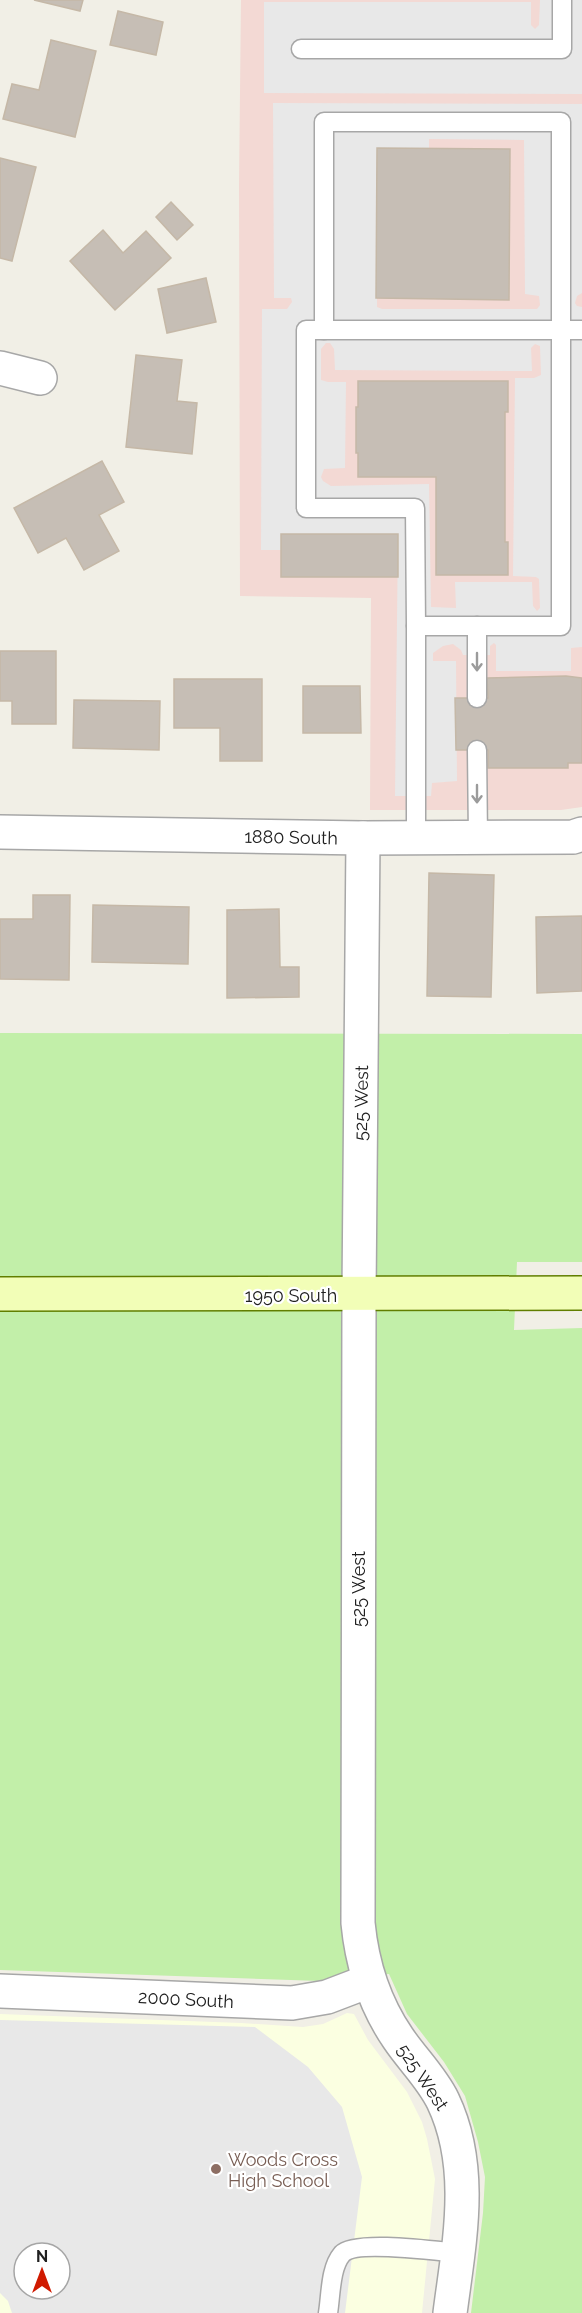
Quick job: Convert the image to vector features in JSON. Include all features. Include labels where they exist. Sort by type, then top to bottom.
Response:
[{"type":"street","points":[[0,368],[40,378]]},
{"type":"street","name":"1880 South","points":[[0,832],[363,838],[573,837],[582,834]]},
{"type":"street","name":"525 West","points":[[363,838],[357,1898],[361,1949],[369,1981],[384,2016],[442,2100],[450,2118],[459,2151],[463,2178],[458,2253],[450,2313]]},
{"type":"street","name":"1950 South","points":[[0,1294],[582,1293]]},
{"type":"street","name":"2000 South","points":[[0,1991],[292,2003],[327,1997],[369,1981]]},
{"type":"lane","points":[[301,49],[561,49],[562,0]]},
{"type":"lane","points":[[324,330],[324,122],[561,122],[561,626],[416,626]]},
{"type":"lane","points":[[416,838],[415,508],[306,508],[306,330],[582,330]]},
{"type":"lane","points":[[477,626],[477,699]]},
{"type":"lane","points":[[477,750],[478,838]]},
{"type":"lane","points":[[328,2313],[335,2265],[344,2252],[362,2246],[458,2253]]},
{"type":"shaded area","points":[[241,0],[582,0],[582,807],[561,810],[370,810],[371,598],[240,596]]},
{"type":"shaded area","points":[[540,0],[582,0],[582,94],[264,93],[264,2],[531,2],[531,25],[535,29],[539,25]]},
{"type":"shaded area","points":[[273,103],[582,104],[582,293],[577,296],[575,303],[582,307],[582,647],[571,648],[571,671],[496,671],[496,645],[494,643],[490,646],[490,655],[463,655],[461,650],[453,644],[443,646],[433,653],[433,661],[456,661],[457,781],[432,783],[431,796],[395,796],[398,534],[281,550],[261,550],[262,309],[287,309],[292,302],[291,298],[274,298]],"holes":[[[429,139],[524,140],[525,294],[539,296],[540,305],[537,309],[382,309],[377,307],[377,148],[429,148]],[[326,343],[330,343],[334,349],[335,370],[532,371],[531,348],[535,344],[540,346],[541,375],[534,378],[515,378],[513,576],[539,579],[540,608],[537,611],[533,606],[532,582],[455,582],[456,608],[431,607],[429,484],[331,486],[323,481],[321,477],[324,469],[345,468],[346,382],[321,380],[321,349]]]},
{"type":"shaded area","name":"Woods Cross High School","points":[[347,2013],[354,2014],[368,2040],[407,2092],[422,2122],[435,2179],[422,2313],[0,2313],[0,2014],[303,2027],[323,2024]]},
{"type":"shaded area","name":"Woods Cross High School","points":[[0,2020],[255,2027],[308,2067],[342,2107],[362,2177],[345,2313],[12,2313],[8,2301],[0,2293]]},
{"type":"green space","points":[[0,1033],[582,1034],[582,1262],[517,1262],[514,1330],[582,1328],[582,2313],[471,2313],[485,2177],[478,2142],[465,2096],[444,2062],[407,2014],[389,1974],[320,1981],[0,1970]]},
{"type":"building","points":[[34,0],[83,0],[80,11]]},
{"type":"building","points":[[118,11],[163,22],[156,55],[110,45]]},
{"type":"building","points":[[51,40],[96,51],[75,137],[3,119],[12,84],[39,90]]},
{"type":"building","points":[[377,148],[510,149],[509,300],[376,298]]},
{"type":"building","points":[[0,158],[36,167],[12,261],[0,258]]},
{"type":"building","points":[[171,202],[193,225],[177,240],[156,217]]},
{"type":"building","points":[[103,230],[123,253],[146,231],[171,258],[115,310],[70,261]]},
{"type":"building","points":[[206,278],[216,322],[167,333],[158,289]]},
{"type":"building","points":[[136,355],[182,360],[177,401],[197,403],[192,454],[126,447]]},
{"type":"building","points":[[358,381],[508,381],[508,412],[505,412],[505,542],[508,542],[508,575],[436,575],[436,477],[358,477],[356,407],[358,407]]},
{"type":"building","points":[[102,461],[124,502],[99,515],[119,551],[84,570],[66,538],[38,553],[14,508]]},
{"type":"building","points":[[281,534],[398,534],[398,577],[281,577]]},
{"type":"building","points":[[0,651],[56,651],[56,724],[12,724],[12,701],[0,701]]},
{"type":"building","points":[[566,676],[582,678],[582,763],[568,763],[568,768],[488,768],[488,750],[456,750],[455,698],[488,698],[487,678]]},
{"type":"building","points":[[174,679],[262,679],[262,761],[220,761],[220,728],[174,728]]},
{"type":"building","points":[[303,686],[360,686],[361,733],[303,733]]},
{"type":"building","points":[[74,700],[160,701],[159,750],[73,748]]},
{"type":"building","points":[[429,873],[494,875],[491,997],[427,996]]},
{"type":"building","points":[[33,895],[70,895],[69,980],[0,979],[0,919],[33,919]]},
{"type":"building","points":[[93,905],[189,907],[188,964],[92,962]]},
{"type":"building","points":[[279,909],[280,967],[299,967],[299,997],[227,998],[227,910]]},
{"type":"building","points":[[582,916],[582,991],[537,993],[536,917]]},
{"type":"place","name":"Woods Cross High School","points":[[216,2169]]}]
